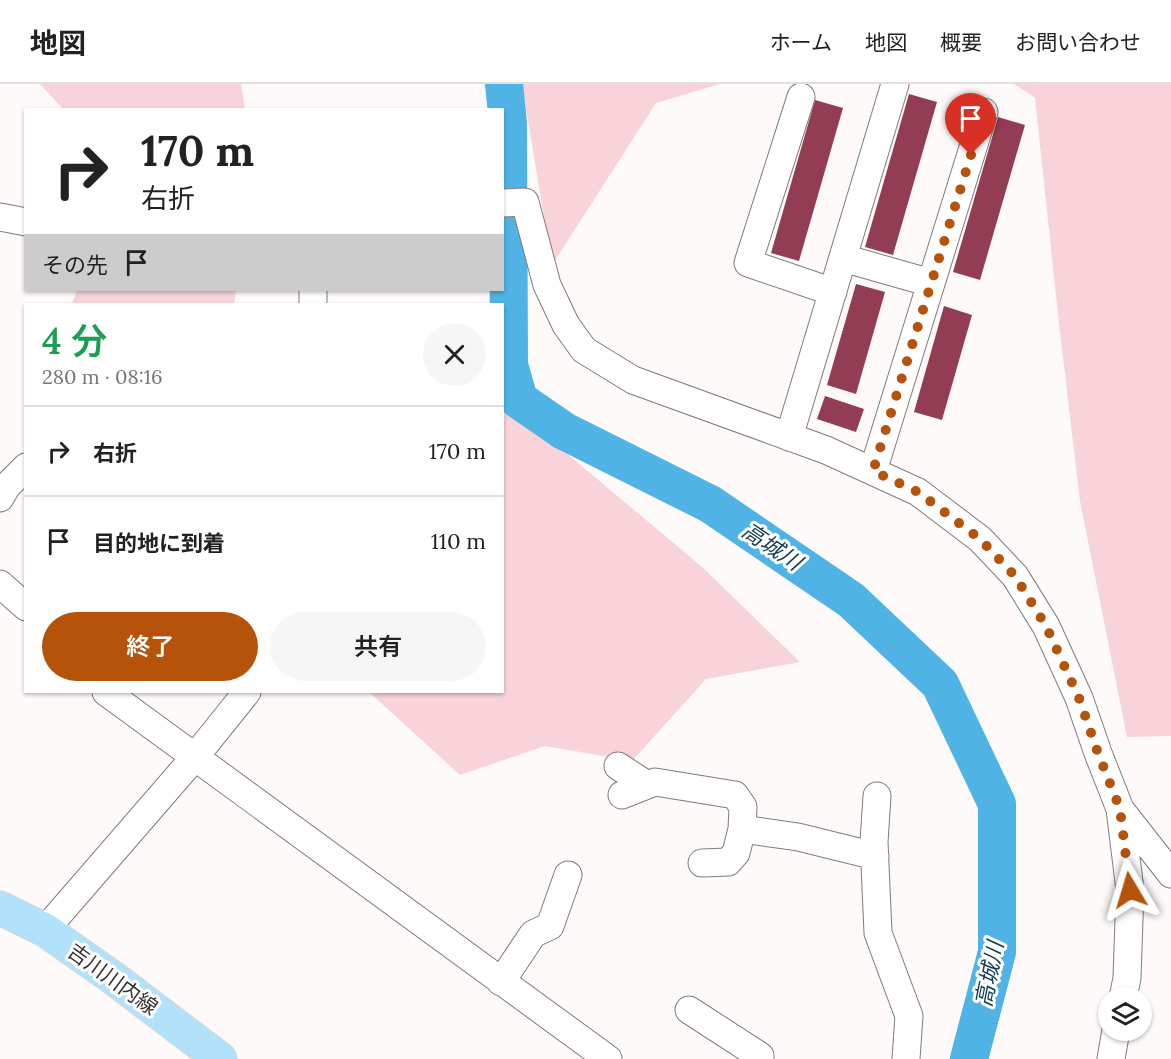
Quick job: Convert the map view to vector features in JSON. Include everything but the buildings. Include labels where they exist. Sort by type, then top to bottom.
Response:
[{"type":"main road","name":"吉川川内線","points":[[0,908],[45,930],[112,977],[220,1059]]},
{"type":"street","points":[[789,437],[895,84]]},
{"type":"street","points":[[801,97],[748,263],[833,292]]},
{"type":"street","points":[[873,471],[984,112]]},
{"type":"street","points":[[508,203],[525,202],[547,285],[566,325],[584,350],[633,380],[826,450],[918,492],[980,539],[1015,576],[1046,626],[1079,698],[1120,809],[1130,890],[1125,987]]},
{"type":"street","points":[[0,217],[24,222]]},
{"type":"street","points":[[843,258],[931,283]]},
{"type":"street","points":[[0,498],[7,486],[24,469]]},
{"type":"street","points":[[0,584],[24,605]]},
{"type":"street","points":[[107,693],[608,1059]]},
{"type":"street","points":[[45,930],[195,758],[246,693]]},
{"type":"street","points":[[618,766],[647,785]]},
{"type":"street","points":[[622,795],[655,782],[735,795],[743,807],[742,829],[736,853],[728,862],[702,863]]},
{"type":"street","points":[[877,796],[875,856],[878,933],[909,1016],[906,1059]]},
{"type":"street","points":[[1120,809],[1171,874]]},
{"type":"street","points":[[742,829],[798,837],[875,856]]},
{"type":"street","points":[[501,982],[533,934],[550,926],[568,875]]},
{"type":"street","points":[[689,1010],[760,1056],[760,1059]]},
{"type":"street","points":[[1111,1059],[1114,1041]]},
{"type":"shaded area","points":[[40,84],[241,84],[245,108],[62,108]]},
{"type":"shaded area","points":[[522,84],[720,84],[656,103],[552,265]]},
{"type":"shaded area","points":[[1014,84],[1171,84],[1171,736],[1127,737],[1080,501],[1035,98]]},
{"type":"shaded area","points":[[77,291],[236,291],[234,303],[72,303]]},
{"type":"shaded area","points":[[504,401],[701,566],[800,662],[706,679],[632,761],[545,746],[460,775],[370,693],[504,693]]},
{"type":"waterway","name":"高城川","points":[[504,84],[508,123],[509,365],[519,400],[564,431],[710,504],[851,600],[940,684],[997,804],[997,952],[969,1059]]},
{"type":"route","points":[[971,155],[873,471],[918,492],[980,539],[1015,576],[1046,626],[1079,698],[1120,809],[1130,890]]}]
